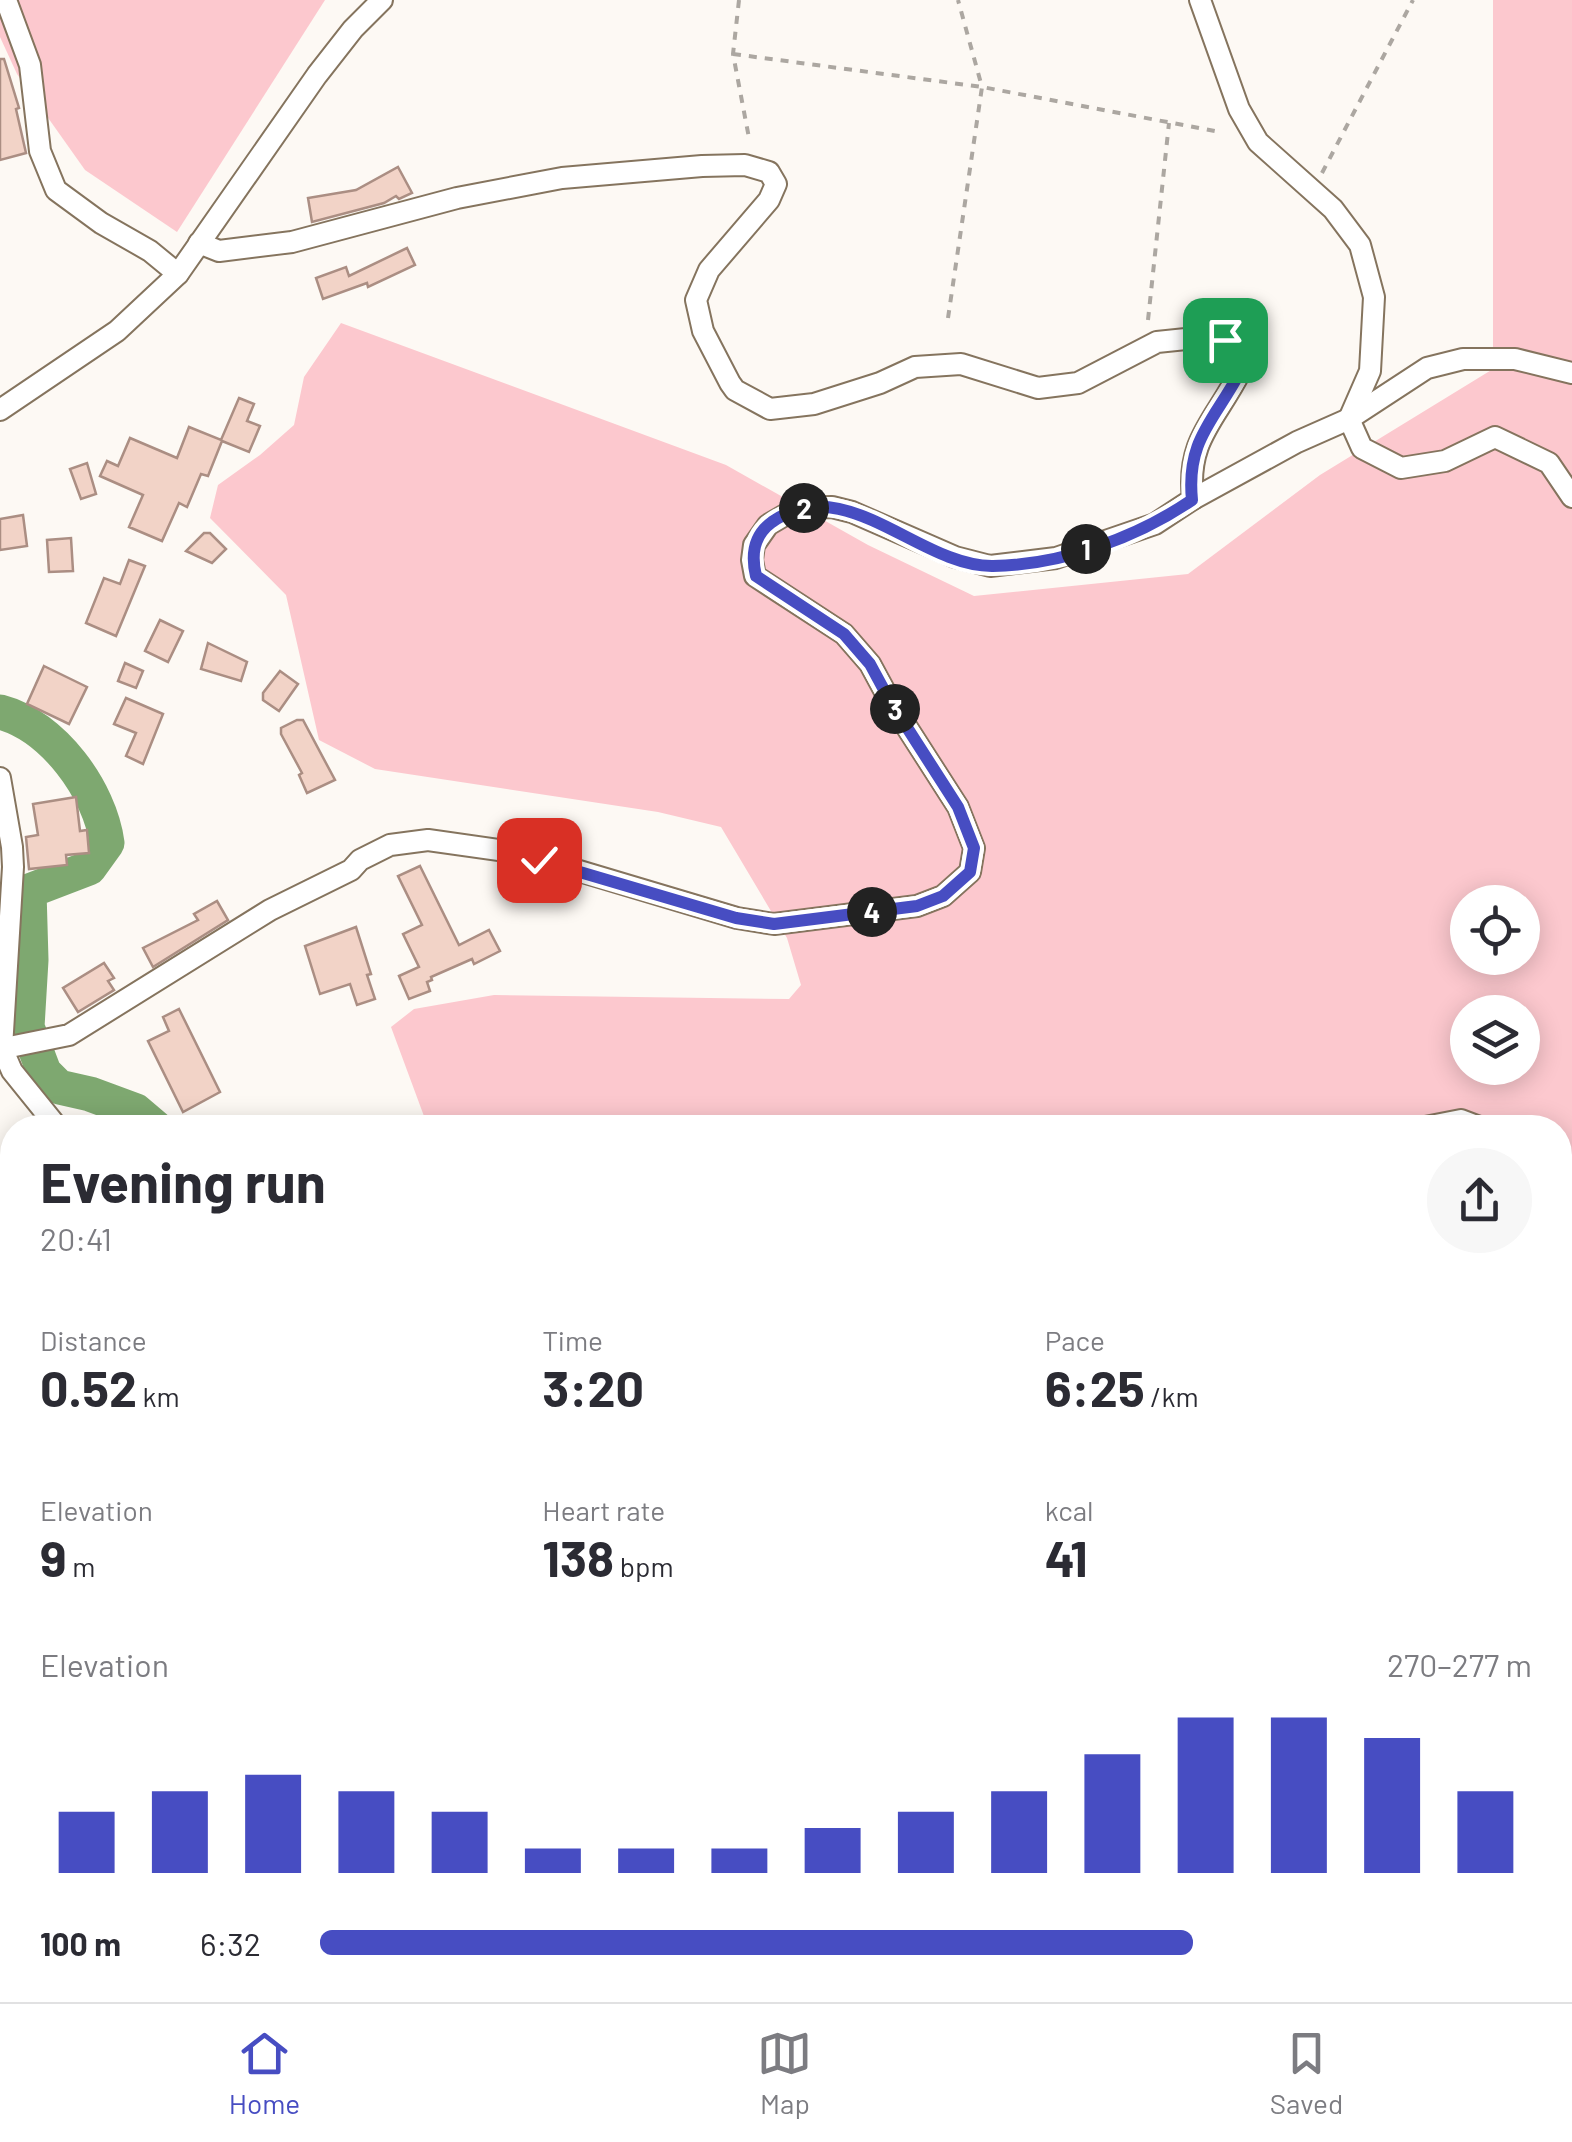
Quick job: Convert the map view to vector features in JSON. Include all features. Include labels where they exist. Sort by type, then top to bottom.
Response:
[{"type":"street","points":[[6,0],[30,65],[40,151],[56,190],[101,223],[150,251],[178,274]]},
{"type":"street","points":[[0,410],[116,331],[178,274],[317,75],[382,0]]},
{"type":"street","points":[[1200,0],[1238,109],[1258,142],[1333,209],[1360,245],[1374,297],[1370,371],[1349,419],[1362,448],[1401,468],[1445,461],[1494,437],[1550,463],[1572,498]]},
{"type":"street","points":[[199,243],[219,251],[292,242],[457,198],[562,178],[745,165],[768,172],[776,184],[769,200],[709,270],[696,300],[703,331],[735,390],[770,409],[814,404],[915,368],[961,364],[1038,388],[1078,382],[1156,342],[1215,336],[1225,340],[1240,372],[1224,404],[1197,442],[1190,478],[1192,500]]},
{"type":"street","points":[[7,1048],[69,1035],[270,910],[390,845],[428,840],[519,853],[736,918],[774,924],[917,906],[943,896],[970,872],[974,848],[958,807],[870,664],[844,634],[756,576],[754,545],[768,524],[797,508],[832,508],[852,512],[956,557],[990,566],[1056,558],[1155,524],[1297,442],[1349,419],[1427,368],[1463,359],[1515,358],[1572,374]]},
{"type":"street","points":[[0,778],[12,867],[7,1048],[12,1071],[48,1115]]},
{"type":"path","points":[[739,0],[733,54],[748,138]]},
{"type":"path","points":[[948,318],[982,88],[958,0]]},
{"type":"path","points":[[1322,173],[1413,0]]},
{"type":"path","points":[[733,54],[982,88],[1220,132]]},
{"type":"path","points":[[1148,320],[1169,122]]},
{"type":"shaded area","points":[[0,0],[325,0],[177,232],[85,170],[17,74],[0,37]]},
{"type":"shaded area","points":[[1493,0],[1572,0],[1572,1115],[424,1115],[391,1027],[414,1009],[494,995],[789,999],[801,985],[787,938],[721,827],[658,812],[375,769],[319,740],[286,595],[210,518],[218,485],[294,425],[304,377],[341,323],[726,465],[868,545],[974,596],[1188,574],[1320,475],[1493,369]]},
{"type":"building","points":[[0,59],[4,59],[19,108],[16,109],[26,153],[0,160]]},
{"type":"building","points":[[398,167],[412,193],[312,222],[308,198],[356,190]]},
{"type":"building","points":[[407,248],[415,265],[368,287],[367,283],[323,299],[316,278],[346,267],[349,276]]},
{"type":"building","points":[[239,398],[254,404],[247,421],[260,426],[249,452],[222,441],[208,476],[201,474],[187,507],[179,503],[162,541],[129,527],[143,495],[100,476],[107,461],[118,466],[130,438],[177,458],[189,427],[221,440]]},
{"type":"building","points":[[87,463],[96,494],[81,499],[70,469]]},
{"type":"building","points":[[23,515],[27,546],[0,550],[0,519]]},
{"type":"building","points":[[204,533],[210,533],[226,549],[212,563],[186,551]]},
{"type":"building","points":[[71,538],[73,571],[49,572],[47,540]]},
{"type":"building","points":[[129,560],[145,566],[116,636],[86,623],[104,578],[120,584]]},
{"type":"building","points":[[160,620],[183,631],[168,662],[145,651]]},
{"type":"building","points":[[208,643],[247,662],[241,681],[201,669]]},
{"type":"building","points":[[125,663],[143,671],[136,688],[118,681]]},
{"type":"building","points":[[44,666],[87,687],[69,724],[27,704]]},
{"type":"building","points":[[280,671],[298,684],[279,711],[263,700],[263,693]]},
{"type":"building","points":[[126,698],[163,714],[143,764],[126,756],[136,733],[114,724]]},
{"type":"building","points":[[303,720],[335,780],[307,793],[299,775],[302,773],[281,734],[281,728]]},
{"type":"building","points":[[76,797],[80,831],[87,830],[89,853],[66,855],[67,865],[29,869],[26,837],[38,835],[33,804]]},
{"type":"building","points":[[420,866],[459,945],[489,930],[500,951],[431,977],[427,982],[430,991],[409,999],[399,976],[419,967],[403,934],[422,925],[398,876]]},
{"type":"building","points":[[217,901],[228,920],[153,967],[143,948],[198,920],[194,914]]},
{"type":"building","points":[[356,927],[375,999],[357,1005],[350,984],[320,994],[305,946]]},
{"type":"building","points":[[104,963],[114,978],[108,981],[114,990],[78,1012],[63,988]]},
{"type":"building","points":[[179,1009],[220,1092],[183,1112],[148,1041],[169,1031],[163,1017]]},
{"type":"waterway","points":[[0,712],[38,731],[71,763],[95,802],[107,843],[89,868],[29,891],[31,960],[27,1027],[44,1072],[59,1087],[90,1094],[141,1115]]},
{"type":"route","points":[[539,860],[736,918],[774,924],[917,906],[943,896],[970,872],[974,848],[958,807],[870,664],[844,634],[756,576],[754,545],[768,524],[797,508],[852,512],[956,557],[990,566],[1056,558],[1155,524],[1192,500],[1190,478],[1197,442],[1224,404],[1240,372],[1225,340]]}]
